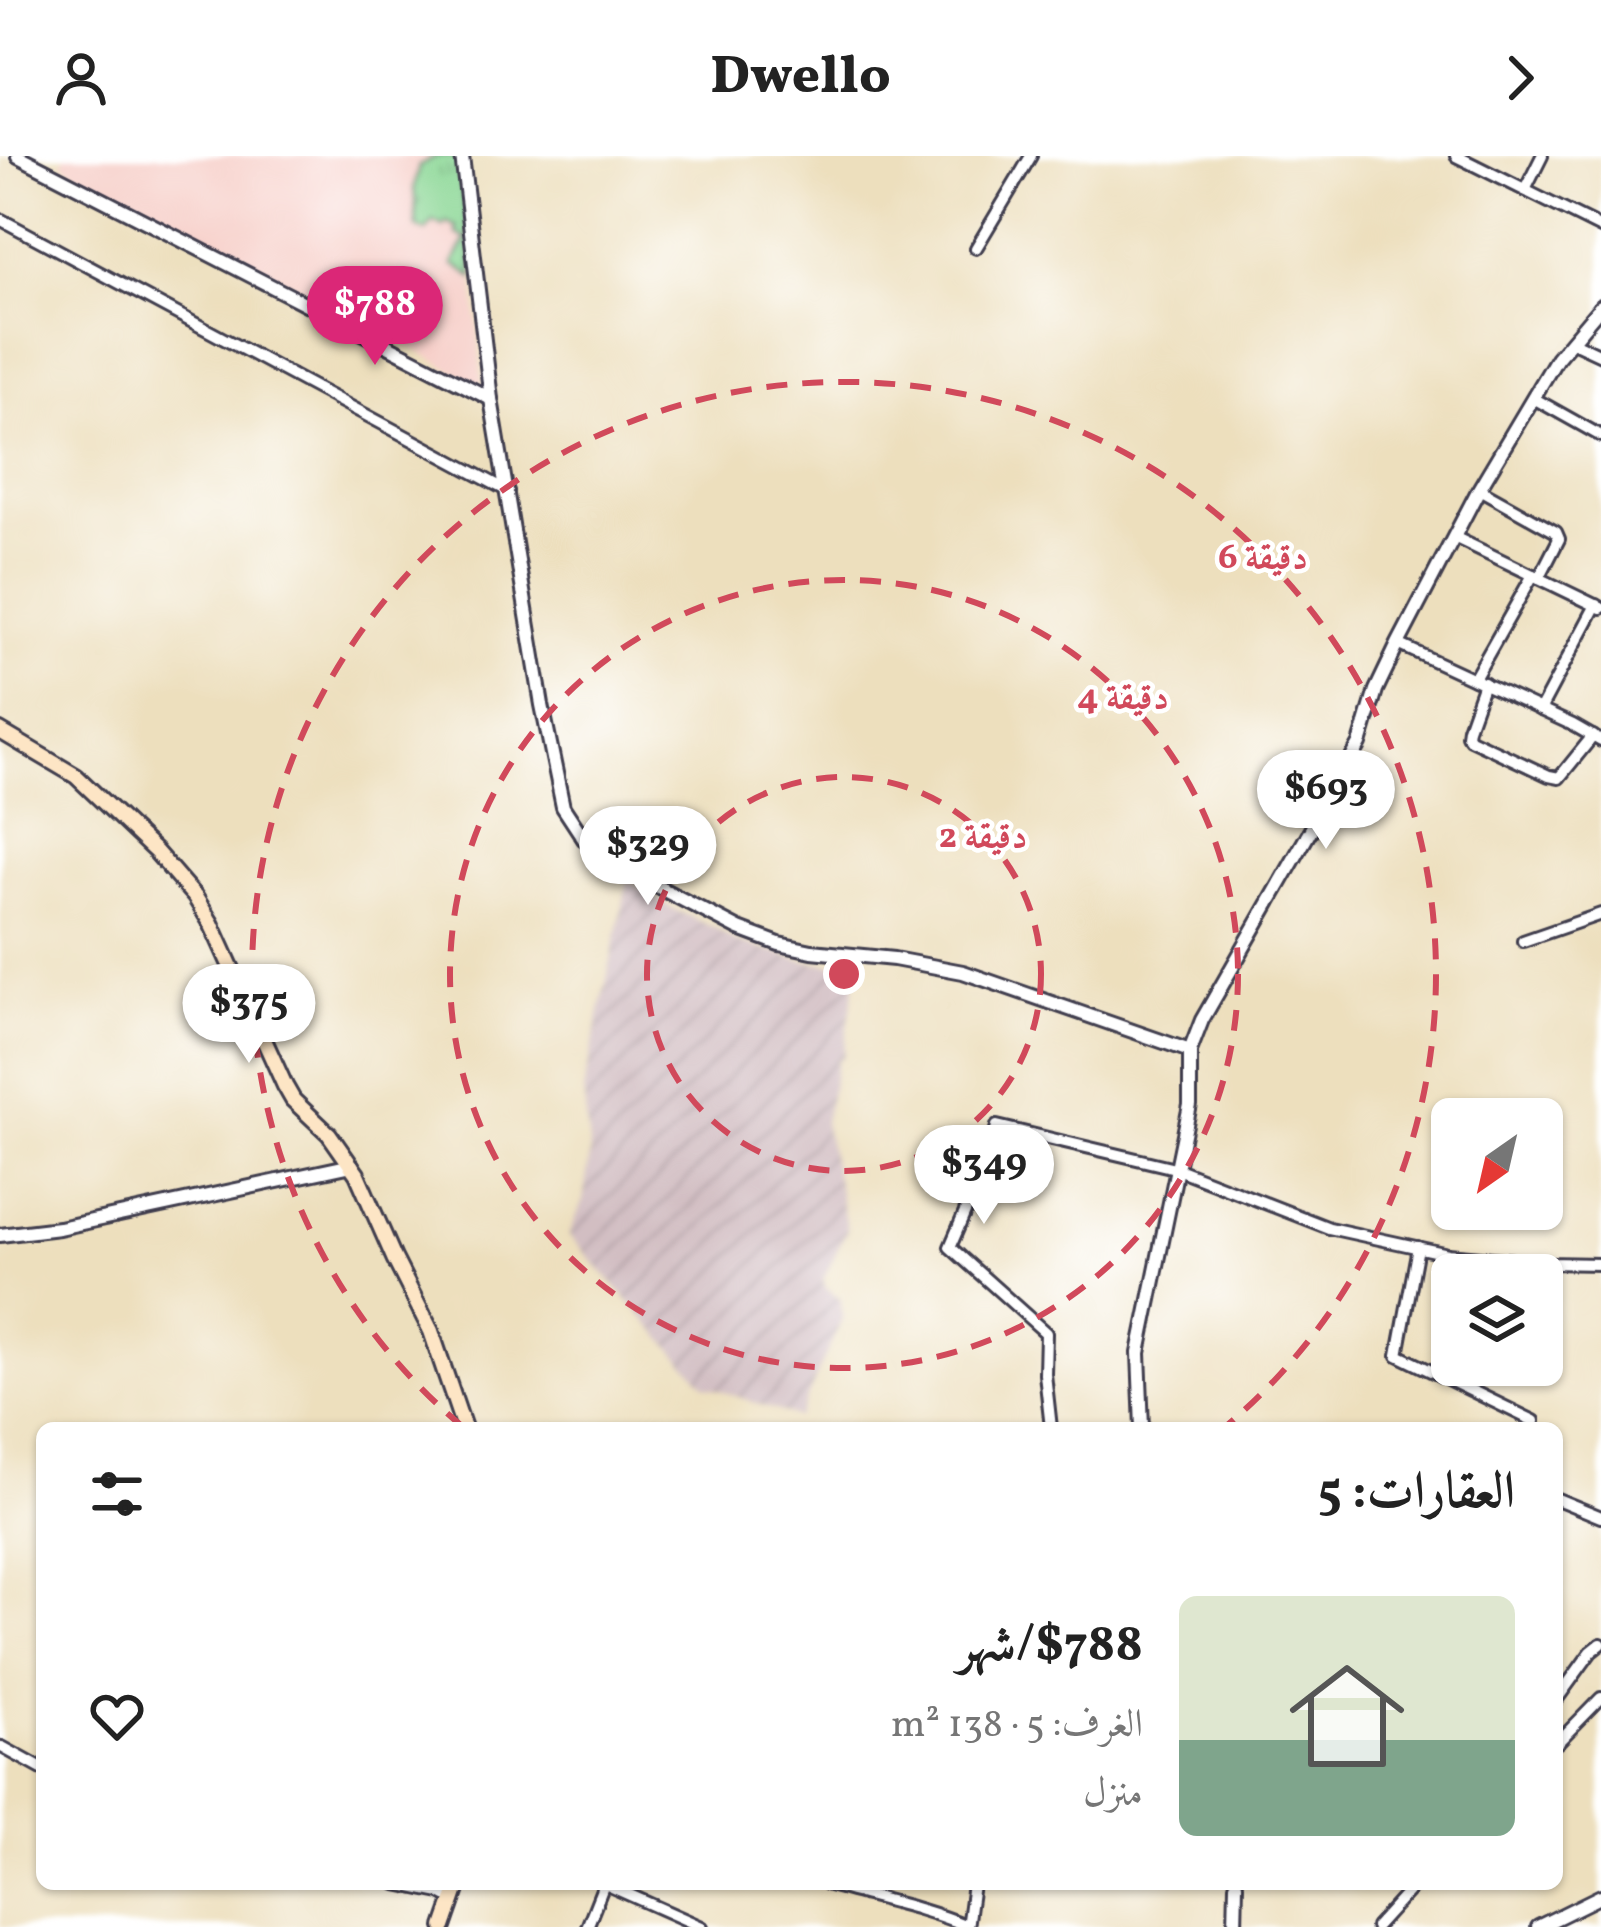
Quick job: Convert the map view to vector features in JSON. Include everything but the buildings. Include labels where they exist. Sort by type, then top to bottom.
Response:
[{"type":"main road","points":[[0,731],[76,776],[196,897],[293,1100],[329,1134],[352,1165],[431,1331],[462,1422]]},
{"type":"main road","points":[[444,1927],[457,1890]]},
{"type":"street","points":[[18,156],[491,399]]},
{"type":"street","points":[[462,156],[491,399],[542,705],[563,807],[584,839],[618,866],[739,929],[779,944],[963,972],[1190,1051]]},
{"type":"street","points":[[976,248],[1031,156]]},
{"type":"street","points":[[1456,156],[1601,228]]},
{"type":"street","points":[[1526,190],[1542,156]]},
{"type":"street","points":[[0,219],[508,491]]},
{"type":"street","points":[[1142,1422],[1139,1353],[1190,1105],[1190,1051],[1202,1020],[1360,744],[1376,690],[1479,489],[1557,358],[1601,306]]},
{"type":"street","points":[[1573,342],[1601,355]]},
{"type":"street","points":[[1534,399],[1601,436]]},
{"type":"street","points":[[1398,644],[1479,681],[1597,738],[1559,778],[1467,735],[1479,681],[1559,539],[1556,532],[1479,489]]},
{"type":"street","points":[[1454,537],[1598,606],[1540,710]]},
{"type":"street","points":[[1523,941],[1601,914]]},
{"type":"street","points":[[1050,1422],[1046,1333],[950,1247],[990,1154],[997,1126],[1175,1168],[1329,1228],[1448,1254],[1601,1264]]},
{"type":"street","points":[[0,1235],[58,1228],[352,1165]]},
{"type":"street","points":[[1418,1247],[1398,1355],[1534,1422]]},
{"type":"street","points":[[1563,1501],[1601,1517]]},
{"type":"street","points":[[1563,1691],[1601,1644]]},
{"type":"street","points":[[1563,1737],[1601,1698]]},
{"type":"street","points":[[2,1747],[36,1766]]},
{"type":"street","points":[[426,1890],[454,1900]]},
{"type":"street","points":[[587,1927],[602,1890]]},
{"type":"street","points":[[618,1890],[702,1927]]},
{"type":"street","points":[[846,1890],[926,1909],[967,1927],[973,1890]]},
{"type":"street","points":[[1235,1927],[1236,1890]]},
{"type":"street","points":[[1376,1927],[1410,1890]]},
{"type":"street","points":[[1538,1927],[1601,1896]]},
{"type":"shaded area","points":[[65,156],[457,156],[482,382],[477,385],[398,339],[77,174],[62,163]]},
{"type":"shaded area","points":[[628,880],[734,941],[857,973],[843,1057],[838,1059],[824,1122],[847,1229],[823,1280],[841,1300],[842,1319],[798,1418],[705,1385],[569,1235],[583,1200],[590,1154],[583,1091]]},
{"type":"green space","points":[[437,156],[457,156],[474,278],[453,264],[466,239],[456,233],[457,227],[433,221],[426,231],[417,227],[414,187],[419,166]]}]
